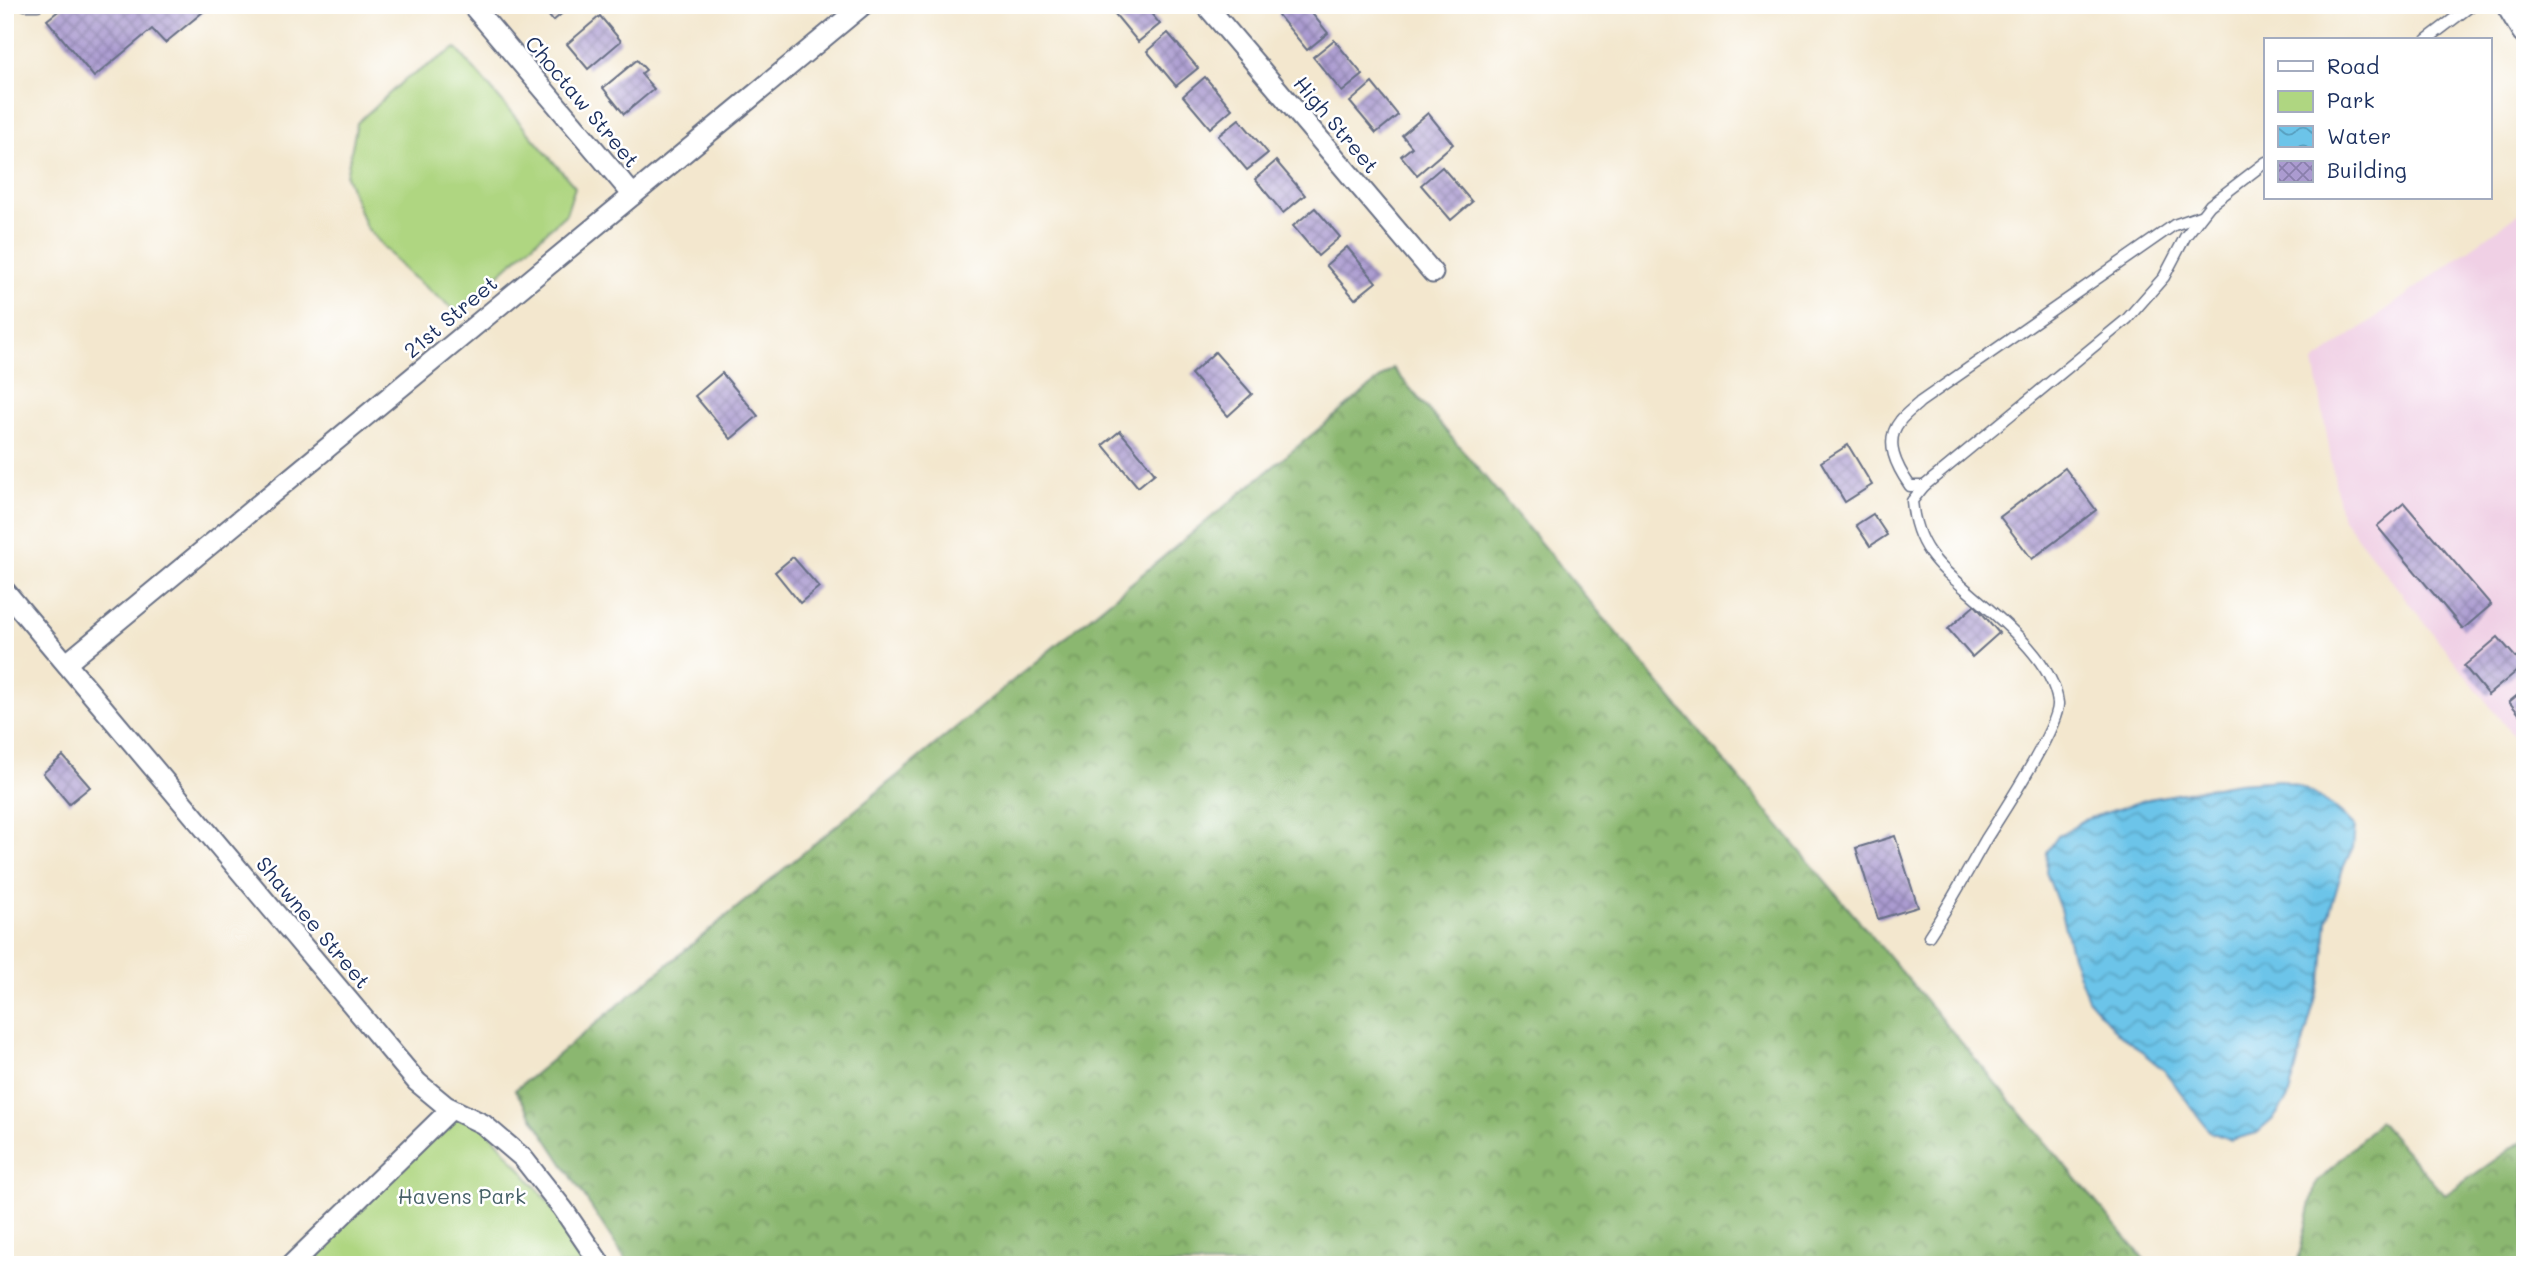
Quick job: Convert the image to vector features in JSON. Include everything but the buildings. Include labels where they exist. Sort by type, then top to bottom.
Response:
[{"type":"main road","points":[[2510,5],[2525,30]]},
{"type":"street","name":"Choctaw Street","points":[[472,5],[633,195]]},
{"type":"street","name":"21st Street","points":[[67,663],[863,5]]},
{"type":"street","name":"High Street","points":[[1206,5],[1433,273]]},
{"type":"street","name":"Shawnee Street","points":[[5,591],[417,1082],[451,1109],[482,1124],[523,1158],[563,1209],[601,1265]]},
{"type":"street","points":[[291,1265],[451,1109]]},
{"type":"lane","points":[[25,5],[38,5]]},
{"type":"lane","points":[[2429,38],[2472,5]]},
{"type":"lane","points":[[1929,936],[2032,764],[2059,706],[2046,670],[2031,652],[2009,627],[1944,571],[1924,547],[1913,522],[1912,501],[1924,486],[2127,319],[2164,277],[2185,237],[2210,205],[2264,164]]},
{"type":"lane","points":[[1924,486],[1910,486],[1896,466],[1892,436],[1899,421],[1920,402],[2174,225],[2202,215]]},
{"type":"shaded area","points":[[2525,209],[2525,751],[2341,516],[2314,362]]},
{"type":"green space","points":[[456,48],[575,187],[566,214],[457,312],[405,271],[366,227],[346,176],[357,123],[403,81]]},
{"type":"green space","points":[[1393,368],[2149,1265],[629,1265],[515,1090]]},
{"type":"green space","name":"Havens Park","points":[[451,1109],[483,1124],[601,1265],[291,1265]]},
{"type":"green space","points":[[2379,1121],[2445,1195],[2525,1139],[2525,1265],[2297,1265],[2315,1185]]},
{"type":"water","points":[[2281,780],[2321,798],[2355,826],[2353,847],[2343,868],[2327,921],[2323,971],[2288,1098],[2274,1118],[2257,1133],[2231,1140],[2210,1132],[2164,1070],[2116,1031],[2088,999],[2046,872],[2047,852],[2058,836],[2084,820],[2148,799],[2238,783]]}]
